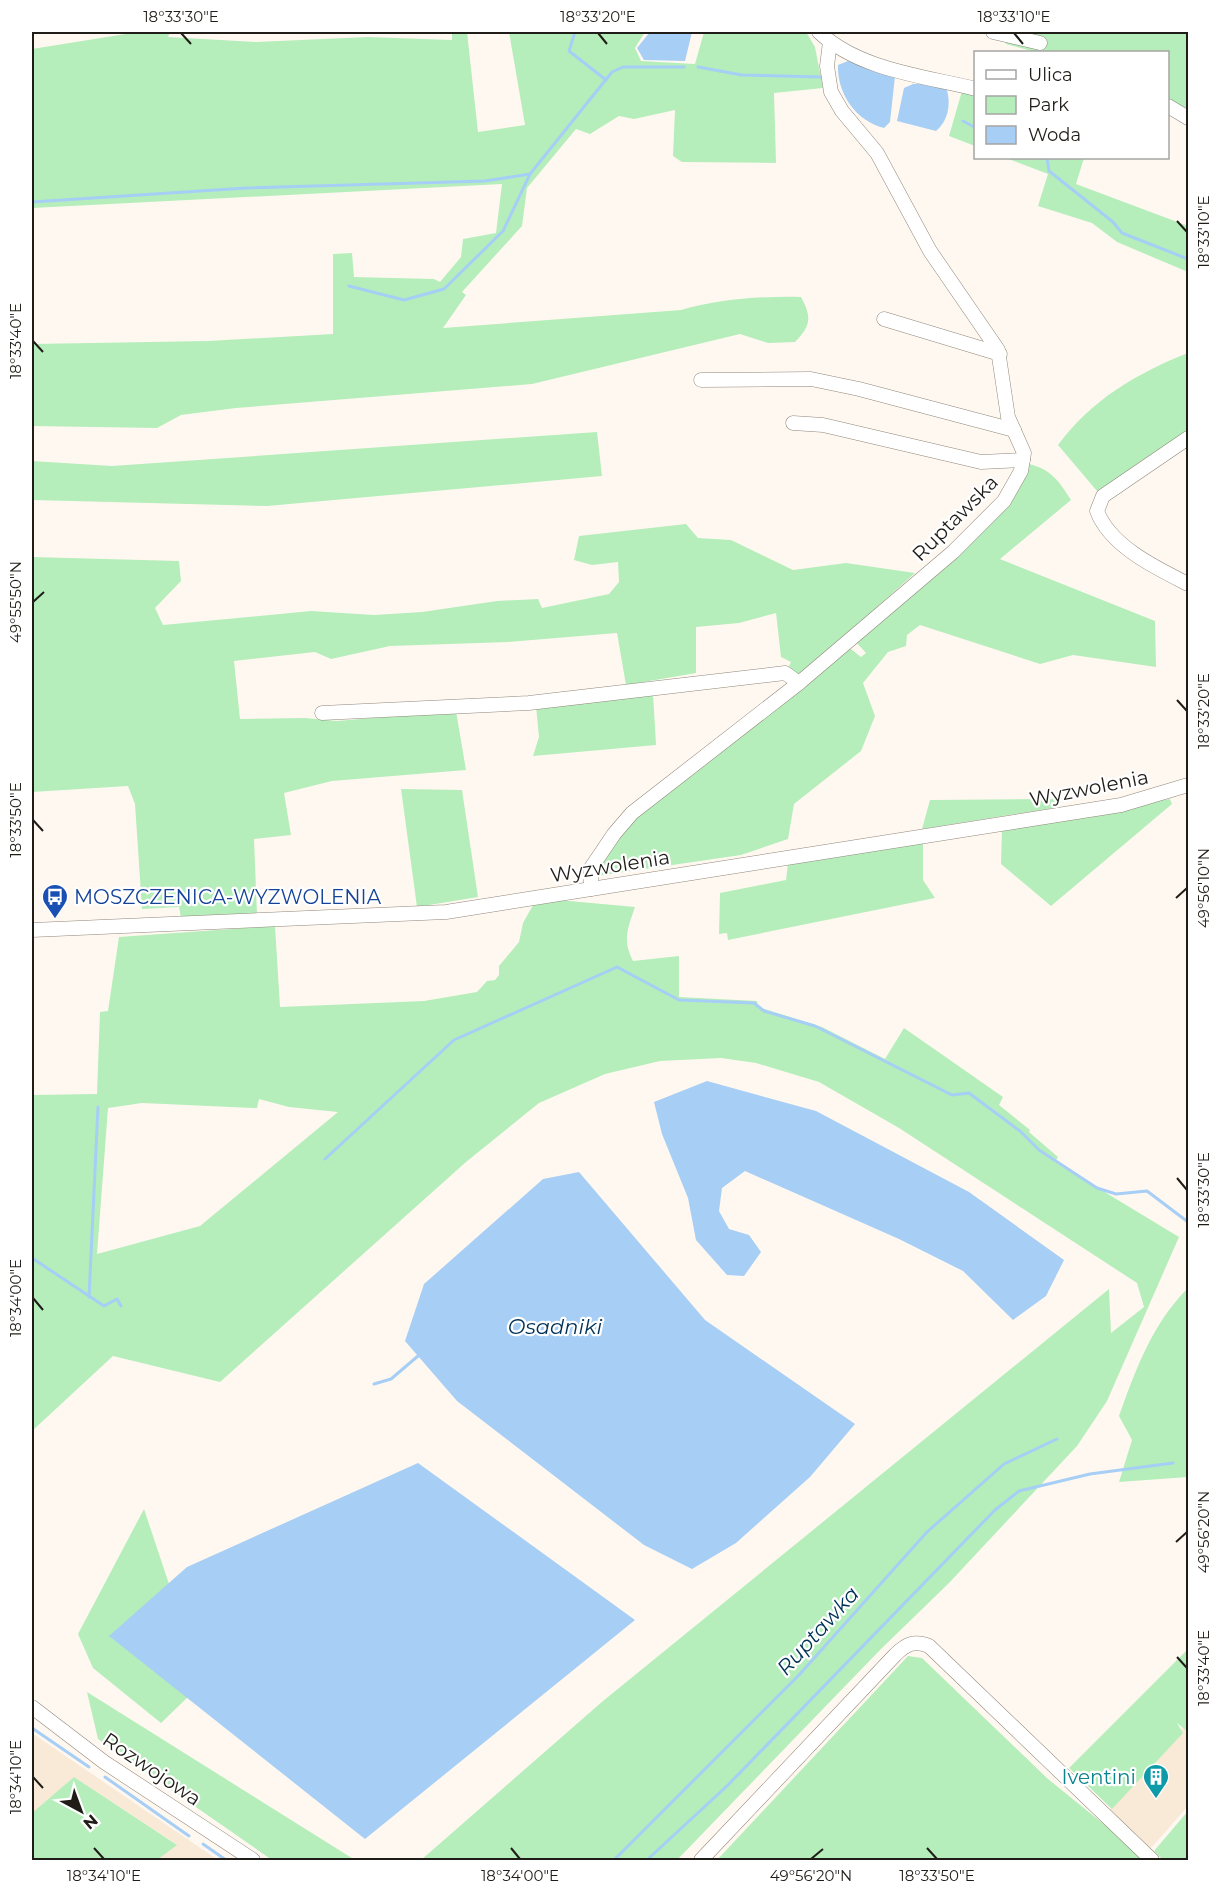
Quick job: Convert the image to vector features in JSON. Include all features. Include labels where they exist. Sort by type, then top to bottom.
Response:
[{"type":"street","points":[[819,32],[830,42],[889,68],[974,89]]},
{"type":"street","points":[[993,32],[1040,43]]},
{"type":"street","points":[[793,423],[823,425],[981,462],[1023,460],[1020,441],[1005,402],[1000,354],[996,344],[930,251],[877,153],[842,111],[831,92],[827,66],[830,42]]},
{"type":"street","points":[[1169,107],[1188,118]]},
{"type":"street","points":[[884,319],[1000,354]]},
{"type":"street","points":[[701,380],[811,379],[859,389],[1014,430]]},
{"type":"street","points":[[1188,438],[1103,496],[1097,511],[1102,525],[1129,548],[1161,570],[1188,584]]},
{"type":"street","name":"Ruptawska","points":[[591,889],[591,868],[614,834],[632,813],[800,683],[968,538],[1010,494],[1023,460]]},
{"type":"street","points":[[322,713],[529,703],[785,673],[800,683]]},
{"type":"street","name":"Wyzwolenia","points":[[32,930],[446,912],[1121,805],[1188,785]]},
{"type":"street","points":[[701,1860],[895,1655],[904,1646],[914,1642],[929,1646],[1152,1860]]},
{"type":"street","name":"Rozwojowa","points":[[32,1707],[104,1762],[253,1860]]},
{"type":"shaded area","points":[[1184,1726],[1188,1731],[1188,1806],[1151,1848],[1109,1810]]},
{"type":"shaded area","points":[[32,1733],[218,1860],[157,1860],[176,1844],[74,1777],[32,1813]]},
{"type":"green space","points":[[138,32],[170,32],[168,37],[256,42],[368,37],[452,40],[452,34],[467,32],[478,132],[525,125],[509,32],[645,32],[635,48],[641,61],[695,64],[704,32],[806,32],[815,47],[823,88],[774,93],[776,163],[682,162],[673,156],[675,110],[634,119],[619,116],[590,134],[576,129],[527,188],[522,226],[462,292],[466,295],[443,328],[681,310],[725,301],[786,297],[801,297],[807,310],[807,326],[795,342],[768,343],[740,334],[532,384],[236,408],[181,415],[157,428],[32,426],[32,344],[208,341],[333,334],[333,254],[352,253],[354,277],[434,279],[440,282],[461,257],[463,239],[496,233],[502,184],[32,208],[32,49]]},
{"type":"green space","points":[[1003,32],[1188,32],[1188,109],[1169,100],[1169,51],[1031,51],[1006,44]]},
{"type":"green space","points":[[962,91],[974,95],[974,146],[949,136]]},
{"type":"green space","points":[[1009,159],[1084,159],[1076,184],[1188,226],[1188,272],[1117,242],[1092,223],[1038,206],[1048,174]]},
{"type":"green space","points":[[1188,353],[1188,434],[1097,491],[1058,445],[1085,414],[1100,401],[1151,369]]},
{"type":"green space","points":[[597,432],[602,476],[267,506],[32,500],[32,461],[112,466]]},
{"type":"green space","points":[[1028,464],[1053,476],[1071,500],[1000,559],[1155,621],[1156,667],[1073,655],[1040,664],[920,625],[907,635],[906,646],[888,652],[863,683],[875,716],[861,751],[794,804],[788,839],[741,855],[597,876],[597,865],[630,821],[847,646],[861,657],[866,653],[855,641],[935,573]]},
{"type":"green space","points":[[686,524],[698,538],[731,540],[793,570],[846,563],[915,573],[799,677],[787,670],[791,662],[781,657],[776,613],[739,623],[696,627],[696,673],[626,685],[617,633],[508,642],[390,646],[331,659],[315,652],[234,661],[240,719],[305,718],[337,721],[456,711],[466,770],[332,781],[284,793],[291,835],[254,839],[257,915],[181,918],[179,907],[142,909],[135,804],[128,786],[32,792],[32,557],[179,561],[181,581],[155,608],[163,625],[311,611],[374,615],[422,612],[497,601],[538,599],[542,608],[609,594],[619,582],[618,562],[592,565],[574,560],[579,536]]},
{"type":"green space","points":[[653,693],[656,745],[533,756],[539,737],[536,706]]},
{"type":"green space","points":[[401,789],[462,790],[478,897],[417,907]]},
{"type":"green space","points":[[1062,794],[1053,808],[922,829],[930,800],[1052,799]]},
{"type":"green space","points":[[1170,799],[1172,804],[1051,906],[1001,864],[1002,828]]},
{"type":"green space","points":[[923,842],[923,880],[935,898],[728,940],[727,933],[719,934],[720,893],[786,880],[788,864]]},
{"type":"green space","points":[[537,898],[635,907],[628,928],[627,940],[633,961],[679,956],[679,997],[757,1001],[758,1007],[822,1027],[885,1059],[904,1028],[1003,1097],[999,1105],[1058,1157],[1055,1162],[1179,1237],[1107,1401],[1077,1446],[949,1583],[881,1649],[677,1860],[421,1860],[603,1701],[1109,1289],[1111,1333],[1144,1307],[1137,1283],[899,1128],[819,1082],[756,1063],[721,1058],[660,1061],[605,1074],[539,1103],[466,1162],[220,1382],[113,1356],[32,1431],[32,1095],[97,1094],[100,1012],[108,1011],[119,937],[275,926],[280,1007],[424,1001],[477,992],[487,981],[495,980],[499,975],[499,966],[519,942],[523,923]],"holes":[[[259,1099],[289,1107],[338,1112],[200,1226],[97,1254],[108,1108],[142,1103],[257,1108]]]},
{"type":"green space","points":[[1188,1288],[1188,1477],[1119,1482],[1132,1440],[1119,1416],[1146,1348],[1164,1317]]},
{"type":"green space","points":[[144,1509],[170,1587],[189,1696],[161,1723],[93,1668],[78,1634]]},
{"type":"green space","points":[[1188,1649],[1188,1732],[1177,1723],[1183,1733],[1112,1809],[1069,1768]]},
{"type":"green space","points":[[908,1656],[922,1658],[1048,1779],[1148,1860],[717,1860]]},
{"type":"green space","points":[[87,1692],[355,1860],[272,1860],[98,1739]]},
{"type":"green space","points":[[74,1777],[177,1845],[157,1860],[32,1860],[32,1813]]},
{"type":"green space","points":[[1188,1811],[1188,1860],[1163,1860],[1154,1851]]},
{"type":"water","points":[[650,32],[692,32],[685,61],[644,60],[637,48]]},
{"type":"water","points":[[848,61],[895,76],[890,122],[884,128],[857,113],[845,96],[838,65]]},
{"type":"water","points":[[913,84],[928,84],[947,90],[948,112],[936,131],[897,121],[904,88]]},
{"type":"water","points":[[707,1081],[816,1111],[969,1192],[1064,1260],[1046,1296],[1013,1320],[963,1271],[899,1239],[745,1171],[722,1188],[719,1211],[729,1229],[749,1235],[761,1252],[744,1276],[727,1275],[696,1240],[688,1198],[662,1134],[654,1102]]},
{"type":"water","name":"Osadniki","points":[[579,1172],[705,1320],[855,1424],[810,1477],[736,1543],[692,1569],[644,1545],[457,1401],[405,1341],[424,1284],[543,1179]]},
{"type":"water","points":[[418,1463],[635,1620],[365,1839],[109,1636],[187,1567]]},
{"type":"waterway","points":[[575,32],[569,51],[606,80]]},
{"type":"waterway","points":[[349,286],[404,300],[444,289],[503,231],[530,174],[612,72],[623,67],[684,67]]},
{"type":"waterway","points":[[698,67],[742,75],[823,77]]},
{"type":"waterway","points":[[963,121],[974,127]]},
{"type":"waterway","points":[[1047,159],[1049,171],[1113,222],[1122,233],[1188,259]]},
{"type":"waterway","points":[[32,202],[246,188],[485,181],[530,174]]},
{"type":"waterway","points":[[325,1159],[454,1040],[617,967],[679,1000],[754,1003],[764,1011],[815,1026],[952,1095],[969,1093],[1020,1131],[1039,1150],[1097,1188],[1116,1194],[1147,1191],[1188,1222]]},
{"type":"waterway","points":[[89,1297],[98,1107]]},
{"type":"waterway","points":[[32,1258],[104,1306],[117,1299],[121,1306]]},
{"type":"waterway","points":[[374,1384],[391,1379],[418,1356]]},
{"type":"waterway","name":"Ruptawka","points":[[614,1860],[799,1675],[927,1532],[1004,1464],[1057,1439]]},
{"type":"waterway","points":[[647,1860],[728,1785],[995,1510],[1019,1491],[1090,1474],[1173,1463]]},
{"type":"waterway","points":[[32,1728],[89,1767]]},
{"type":"waterway","points":[[105,1777],[189,1836]]},
{"type":"waterway","points":[[203,1844],[226,1860]]},
{"type":"place","name":"MOSZCZENICA-WYZWOLENIA","points":[[55,920]]},
{"type":"place","name":"Iventini","points":[[1156,1800]]}]
